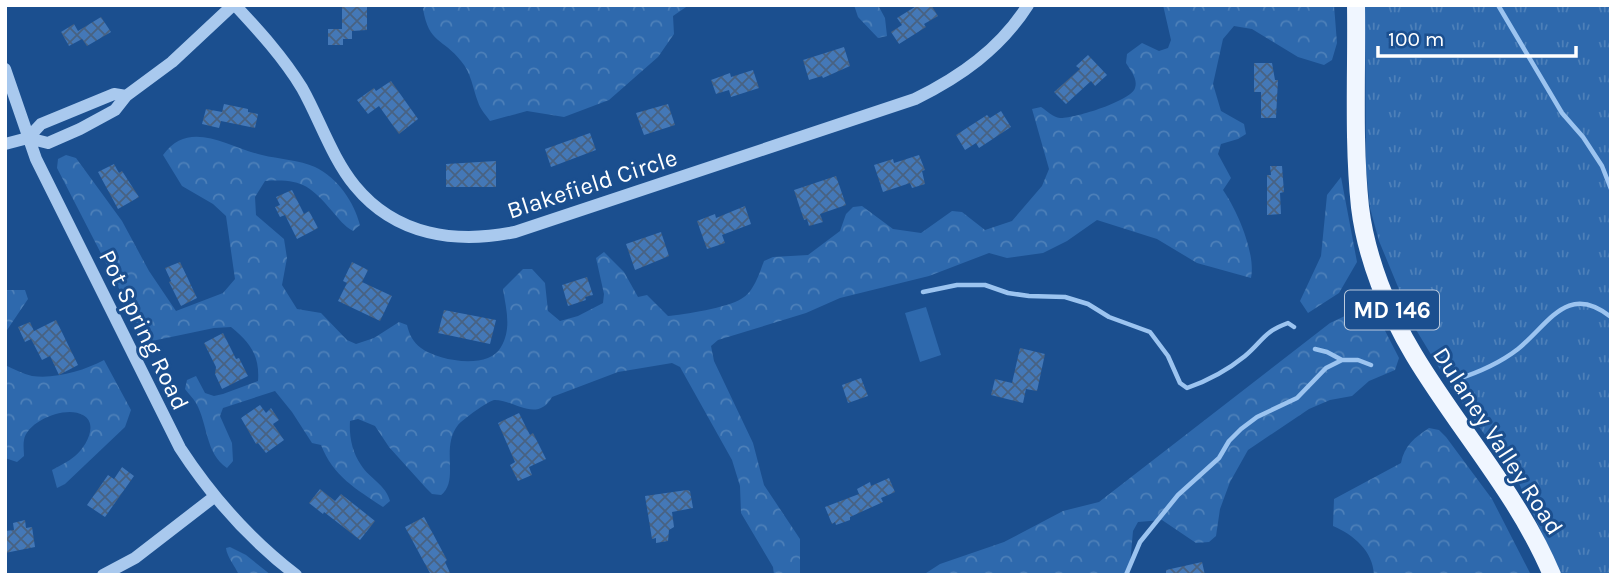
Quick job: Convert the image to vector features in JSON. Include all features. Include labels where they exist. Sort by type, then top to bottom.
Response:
[{"type":"main road","name":"Dulaney Valley Road","points":[[1356,5],[1357,169],[1368,246],[1379,280],[1412,353],[1524,517],[1552,575]]},
{"type":"street","name":"Blakefield Circle","points":[[234,5],[273,46],[292,72],[355,187],[386,215],[407,226],[432,235],[458,238],[486,238],[515,233],[915,99],[975,64],[1003,38],[1028,5]]},
{"type":"street","points":[[5,144],[28,138],[48,143],[115,110],[126,96],[172,62],[234,5]]},
{"type":"street","name":"Pot Spring Road","points":[[5,69],[28,138],[162,415],[190,464],[214,497],[264,550],[296,575]]},
{"type":"street","points":[[28,138],[41,124],[114,94],[126,96]]},
{"type":"street","points":[[103,575],[135,558],[214,497]]},
{"type":"green space","points":[[425,5],[689,5],[673,16],[674,34],[658,57],[609,100],[564,117],[527,111],[490,121],[479,105],[464,65],[429,29],[423,9]]},
{"type":"green space","points":[[854,5],[878,5],[885,18],[887,36],[878,38],[858,17]]},
{"type":"green space","points":[[1163,5],[1334,5],[1337,43],[1332,60],[1324,65],[1298,57],[1252,29],[1234,26],[1223,39],[1213,84],[1221,111],[1244,124],[1246,134],[1221,144],[1218,154],[1231,178],[1223,190],[1248,244],[1251,278],[1197,263],[1157,239],[1097,220],[1067,241],[1043,253],[1007,258],[989,253],[929,276],[840,298],[806,313],[718,340],[711,346],[714,361],[753,443],[764,485],[800,539],[800,575],[774,575],[773,567],[741,513],[740,486],[732,460],[680,367],[672,363],[618,372],[552,397],[539,409],[532,410],[494,400],[486,404],[460,423],[453,434],[450,444],[449,481],[441,495],[432,494],[426,488],[389,447],[375,426],[358,419],[350,421],[355,455],[388,495],[390,501],[383,507],[339,473],[321,445],[312,443],[275,391],[223,408],[220,416],[232,443],[233,461],[227,468],[215,454],[200,411],[185,389],[187,380],[196,376],[205,393],[214,396],[258,381],[257,364],[252,350],[244,338],[231,327],[152,341],[144,337],[57,168],[58,159],[66,155],[76,158],[122,221],[149,271],[176,311],[223,293],[235,279],[226,216],[213,204],[182,186],[163,155],[173,144],[185,138],[210,138],[262,155],[315,167],[331,177],[349,199],[360,225],[353,231],[317,195],[296,182],[265,181],[255,197],[256,215],[284,239],[287,258],[282,285],[297,309],[321,313],[347,340],[356,344],[374,338],[399,322],[407,325],[410,335],[429,353],[439,357],[475,361],[486,359],[501,347],[507,326],[503,289],[523,269],[532,269],[545,283],[548,311],[560,321],[578,316],[603,303],[604,294],[596,258],[604,252],[624,272],[638,297],[647,295],[668,316],[717,308],[741,299],[753,287],[764,261],[773,257],[808,255],[840,231],[846,214],[853,207],[862,206],[893,229],[921,233],[952,211],[962,212],[985,230],[1012,221],[1042,186],[1049,169],[1032,109],[1041,107],[1055,116],[1067,118],[1101,108],[1131,93],[1136,81],[1126,63],[1127,54],[1142,43],[1159,51],[1168,48],[1171,40]]},
{"type":"green space","points":[[1365,5],[1611,5],[1611,575],[1561,575],[1517,479],[1453,391],[1415,328],[1379,241],[1370,208],[1366,168]]},
{"type":"green space","points":[[1341,177],[1357,262],[1339,293],[1308,313],[1300,301],[1321,256],[1327,195]]},
{"type":"green space","points":[[5,290],[25,290],[28,299],[5,333]]},
{"type":"green space","points":[[1368,305],[1377,315],[1399,358],[1395,370],[1369,381],[1352,396],[1330,400],[1309,409],[1248,450],[1230,482],[1220,509],[1216,536],[1209,542],[1196,543],[1162,520],[1138,522],[1133,531],[1129,575],[923,575],[940,564],[1004,542],[1063,511],[1099,502],[1330,323]]},
{"type":"green space","points":[[926,307],[941,355],[920,362],[905,313]]},
{"type":"green space","points":[[104,360],[131,410],[125,427],[65,484],[57,488],[52,470],[75,456],[89,435],[90,424],[83,415],[67,412],[40,421],[27,433],[24,456],[17,462],[5,458],[5,365],[32,376],[50,376],[78,371]]},
{"type":"green space","points":[[1429,428],[1439,430],[1446,437],[1492,499],[1531,575],[1374,575],[1370,558],[1361,545],[1333,526],[1334,499],[1401,463],[1411,442]]},
{"type":"green space","points":[[230,547],[246,555],[271,575],[239,575],[229,558],[226,548]]},
{"type":"building","points":[[342,5],[367,5],[367,30],[352,31],[352,39],[343,39],[343,45],[328,45],[328,29],[342,29]]},
{"type":"building","points":[[918,5],[931,5],[938,16],[899,44],[891,32],[902,25],[897,18]]},
{"type":"building","points":[[101,17],[111,32],[87,46],[82,39],[69,46],[61,32],[74,24],[78,31]]},
{"type":"building","points":[[844,47],[850,66],[823,78],[822,76],[809,80],[803,60]]},
{"type":"building","points":[[1088,55],[1107,75],[1095,86],[1091,81],[1066,104],[1054,92],[1080,69],[1076,66]]},
{"type":"building","points":[[1254,63],[1272,63],[1275,80],[1278,80],[1276,118],[1261,118],[1261,92],[1254,92]]},
{"type":"building","points":[[753,70],[759,88],[731,97],[729,90],[716,94],[711,80],[730,73],[731,77]]},
{"type":"building","points":[[391,81],[418,119],[399,134],[379,106],[368,114],[357,100],[374,88],[376,91]]},
{"type":"building","points":[[224,104],[258,114],[255,128],[221,121],[219,128],[202,124],[206,109],[222,112]]},
{"type":"building","points":[[668,104],[675,125],[644,135],[636,113]]},
{"type":"building","points":[[1001,111],[1011,127],[979,148],[976,143],[965,150],[956,135],[987,115],[990,118]]},
{"type":"building","points":[[590,133],[596,150],[551,167],[545,149]]},
{"type":"building","points":[[919,155],[925,170],[922,171],[925,184],[912,188],[910,183],[883,192],[874,165],[893,159],[894,163]]},
{"type":"building","points":[[496,161],[496,187],[446,187],[446,164]]},
{"type":"building","points":[[114,164],[119,173],[122,171],[139,197],[118,209],[98,172]]},
{"type":"building","points":[[1270,166],[1282,166],[1284,192],[1280,193],[1281,214],[1267,215],[1267,175],[1271,175]]},
{"type":"building","points":[[836,176],[846,205],[820,214],[823,222],[809,226],[807,219],[804,220],[794,190]]},
{"type":"building","points":[[292,190],[304,214],[309,211],[318,228],[297,239],[285,215],[280,217],[275,207],[280,205],[276,197]]},
{"type":"building","points":[[745,206],[751,224],[722,235],[725,243],[707,249],[697,221],[715,214],[716,218]]},
{"type":"building","points":[[661,232],[669,256],[635,270],[626,244]]},
{"type":"building","points":[[180,262],[197,298],[181,306],[165,268]]},
{"type":"building","points":[[352,262],[368,270],[362,282],[392,296],[380,321],[338,301],[347,283],[343,281]]},
{"type":"building","points":[[587,277],[593,295],[568,306],[562,285]]},
{"type":"building","points":[[444,310],[496,320],[490,344],[438,333]]},
{"type":"building","points":[[56,320],[78,365],[59,375],[50,356],[42,360],[31,339],[25,342],[18,327],[30,322],[34,331]]},
{"type":"building","points":[[223,333],[248,376],[222,389],[215,374],[216,367],[204,343]]},
{"type":"building","points":[[1020,348],[1045,354],[1037,391],[1026,389],[1023,403],[991,395],[995,379],[1012,383]]},
{"type":"building","points":[[861,378],[868,396],[848,403],[842,385]]},
{"type":"building","points":[[260,405],[266,413],[271,408],[279,420],[273,424],[284,440],[266,453],[256,444],[241,418]]},
{"type":"building","points":[[519,413],[546,459],[529,467],[532,475],[518,481],[510,465],[515,462],[498,423]]},
{"type":"building","points":[[122,467],[134,476],[105,517],[87,505],[108,475],[114,479]]},
{"type":"building","points":[[889,478],[895,492],[881,498],[883,502],[850,517],[850,520],[832,524],[825,507],[859,494],[857,489],[870,482],[871,486]]},
{"type":"building","points":[[320,489],[335,501],[341,494],[375,521],[360,540],[309,503]]},
{"type":"building","points":[[690,491],[693,508],[672,512],[674,527],[669,530],[668,541],[656,543],[656,538],[652,539],[645,496]]},
{"type":"building","points":[[424,517],[447,560],[445,562],[451,575],[431,575],[405,527]]},
{"type":"building","points":[[25,520],[26,528],[32,527],[35,547],[5,553],[5,531],[14,530],[13,523]]},
{"type":"building","points":[[1202,562],[1205,575],[1166,575],[1166,570]]},
{"type":"waterway","points":[[1498,5],[1562,113],[1583,137],[1602,166],[1611,189]]},
{"type":"waterway","points":[[923,292],[957,285],[985,285],[1008,293],[1065,297],[1088,304],[1109,317],[1150,332],[1168,356],[1180,383],[1187,388],[1232,365],[1273,330],[1288,323],[1294,327]]},
{"type":"waterway","points":[[1455,380],[1488,367],[1511,354],[1549,319],[1570,305],[1596,307],[1611,317]]},
{"type":"waterway","points":[[1315,349],[1342,360]]},
{"type":"waterway","points":[[1126,575],[1140,542],[1178,495],[1219,458],[1229,441],[1241,429],[1257,417],[1297,398],[1326,368],[1342,360],[1358,360],[1371,365]]}]
